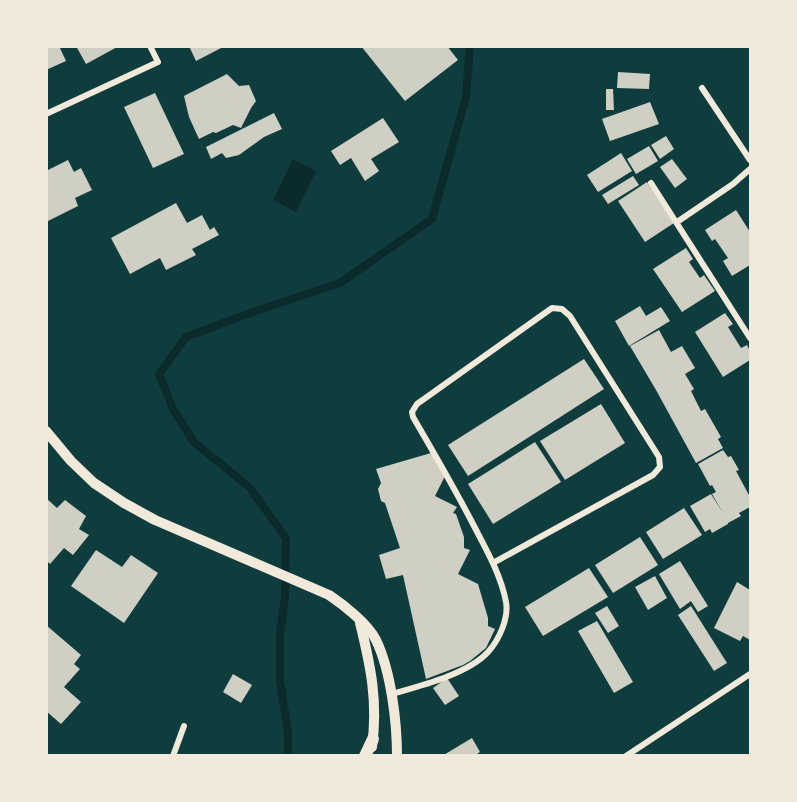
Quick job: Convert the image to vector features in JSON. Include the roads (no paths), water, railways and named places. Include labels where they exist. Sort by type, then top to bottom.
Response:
[{"type":"main road","points":[[365,756],[374,739]]},
{"type":"street","points":[[46,114],[158,62],[150,46]]},
{"type":"street","points":[[702,88],[750,160]]},
{"type":"street","points":[[677,222],[733,184],[750,169]]},
{"type":"street","points":[[651,183],[750,338]]},
{"type":"street","points":[[392,694],[425,685],[476,663],[488,652],[502,632],[506,604],[493,563],[412,412],[417,404],[552,308],[562,309],[570,316],[659,457],[660,467],[653,475],[493,563]]},
{"type":"street","points":[[46,431],[71,461],[94,483],[124,503],[155,520],[329,595],[347,607],[376,639],[386,668],[392,694],[397,756]]},
{"type":"street","points":[[360,620],[374,687],[374,739],[371,756]]},
{"type":"street","points":[[626,756],[750,674]]},
{"type":"street","points":[[173,756],[184,726]]},
{"type":"water","points":[[293,159],[316,171],[296,212],[273,200]]},
{"type":"waterway","points":[[288,756],[288,733],[280,680],[280,634],[285,597],[286,538],[250,488],[194,442],[173,409],[159,374],[186,337],[340,283],[432,219],[466,97],[470,46]]}]
